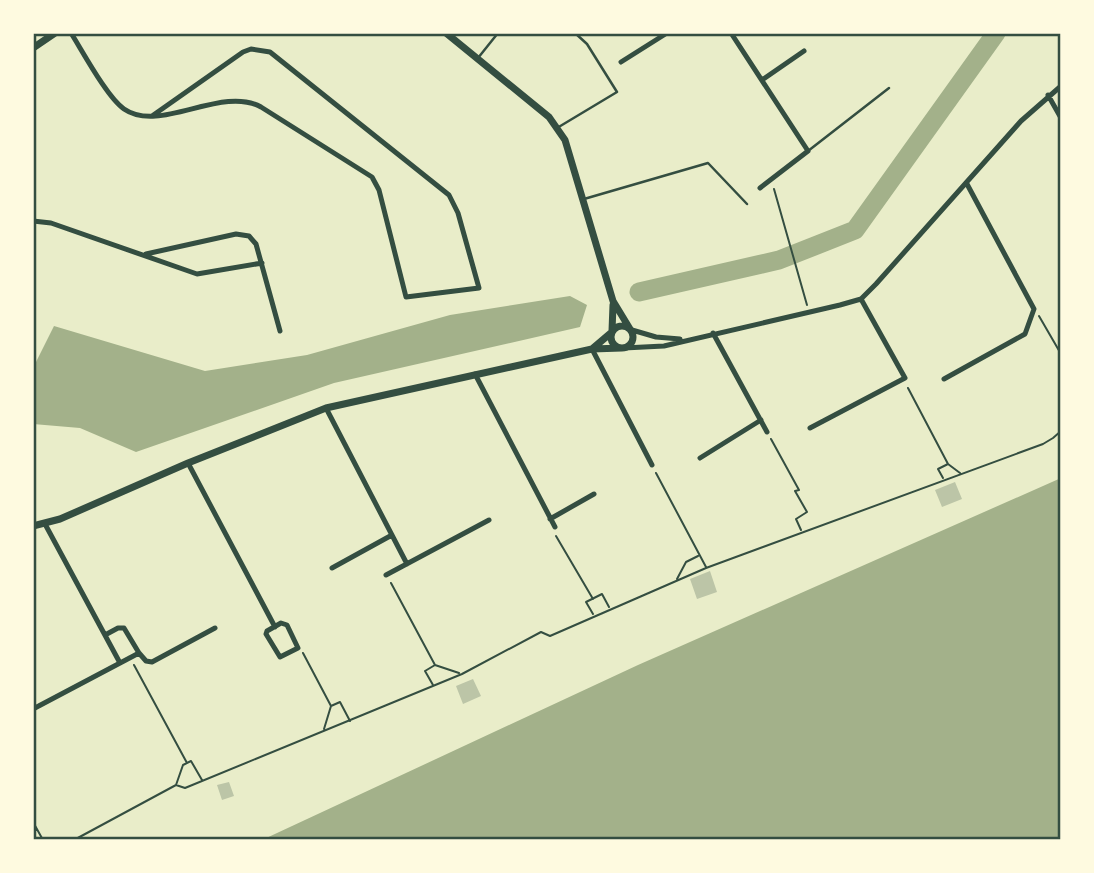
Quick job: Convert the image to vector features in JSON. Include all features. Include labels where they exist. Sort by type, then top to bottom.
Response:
[{"type":"street","points":[[33,48],[55,33]]},
{"type":"street","points":[[71,33],[116,101],[134,114],[152,116],[236,100],[253,103],[372,177],[379,190],[406,297],[479,288],[458,213],[449,195],[270,52],[251,49],[243,52],[152,116]]},
{"type":"street","points":[[446,33],[536,106],[557,128],[568,147],[613,301],[631,330],[633,341],[623,348]]},
{"type":"street","points":[[621,62],[667,33]]},
{"type":"street","points":[[731,33],[808,151],[760,188]]},
{"type":"street","points":[[762,80],[804,51]]},
{"type":"street","points":[[33,526],[45,524],[326,408],[592,349],[664,346],[861,299],[1021,121],[1061,86]]},
{"type":"street","points":[[1048,95],[1061,118]]},
{"type":"street","points":[[944,379],[1025,334],[1034,309],[967,184]]},
{"type":"street","points":[[33,221],[51,223],[201,274],[262,263]]},
{"type":"street","points":[[143,255],[243,234],[249,236],[256,244],[280,331]]},
{"type":"street","points":[[810,428],[905,378],[861,299]]},
{"type":"street","points":[[613,301],[612,343],[623,348]]},
{"type":"street","points":[[592,349],[619,326],[656,337],[687,339]]},
{"type":"street","points":[[713,333],[767,432]]},
{"type":"street","points":[[592,349],[652,466]]},
{"type":"street","points":[[475,374],[555,527]]},
{"type":"street","points":[[326,408],[407,564]]},
{"type":"street","points":[[700,458],[761,420]]},
{"type":"street","points":[[188,463],[275,627]]},
{"type":"street","points":[[550,519],[594,494]]},
{"type":"street","points":[[386,575],[489,520]]},
{"type":"street","points":[[45,524],[120,663]]},
{"type":"street","points":[[332,568],[392,535]]},
{"type":"street","points":[[286,624],[298,648],[284,657],[278,656],[266,634],[275,627],[286,624]]},
{"type":"street","points":[[105,635],[124,628],[139,653],[146,661],[152,662],[215,628]]},
{"type":"street","points":[[33,709],[139,653]]},
{"type":"lane","points":[[477,58],[498,33]]},
{"type":"lane","points":[[557,128],[617,92],[587,44],[575,33]]},
{"type":"lane","points":[[808,151],[889,88]]},
{"type":"lane","points":[[583,199],[708,163],[747,204]]},
{"type":"path","points":[[771,180],[809,313]]},
{"type":"path","points":[[1034,309],[1061,354]]},
{"type":"path","points":[[905,378],[948,464],[961,474]]},
{"type":"path","points":[[176,785],[186,788],[350,721],[462,674],[541,632],[550,636],[706,568],[1043,444],[1061,431]]},
{"type":"path","points":[[767,432],[799,490],[795,491],[807,512],[796,519],[802,531]]},
{"type":"path","points":[[944,479],[938,469],[948,464]]},
{"type":"path","points":[[652,466],[706,568]]},
{"type":"path","points":[[555,527],[557,537],[593,599]]},
{"type":"path","points":[[676,580],[686,562],[699,555]]},
{"type":"path","points":[[386,575],[435,665],[462,674]]},
{"type":"path","points":[[594,615],[586,602],[602,594],[610,608]]},
{"type":"path","points":[[298,648],[331,706],[323,730]]},
{"type":"path","points":[[130,657],[187,763]]},
{"type":"path","points":[[433,686],[425,671],[435,665]]},
{"type":"path","points":[[331,706],[340,702],[350,721]]},
{"type":"path","points":[[74,840],[176,785],[183,765],[191,761],[203,781]]},
{"type":"path","points":[[33,822],[43,840]]},
{"type":"path","points":[[33,837],[36,827]]},
{"type":"shaded area","points":[[570,296],[587,305],[580,327],[334,383],[136,452],[80,428],[33,424],[33,368],[54,326],[205,371],[307,355],[450,315]]},
{"type":"shaded area","points":[[1061,478],[1061,840],[262,840],[638,665]]},
{"type":"building","points":[[955,482],[962,499],[942,507],[935,490]]},
{"type":"building","points":[[710,571],[717,592],[697,599],[690,579]]},
{"type":"building","points":[[473,679],[481,696],[463,704],[456,686]]},
{"type":"building","points":[[229,782],[234,796],[222,800],[217,785]]},
{"type":"waterway","points":[[639,292],[779,260],[855,230],[996,33]]}]
